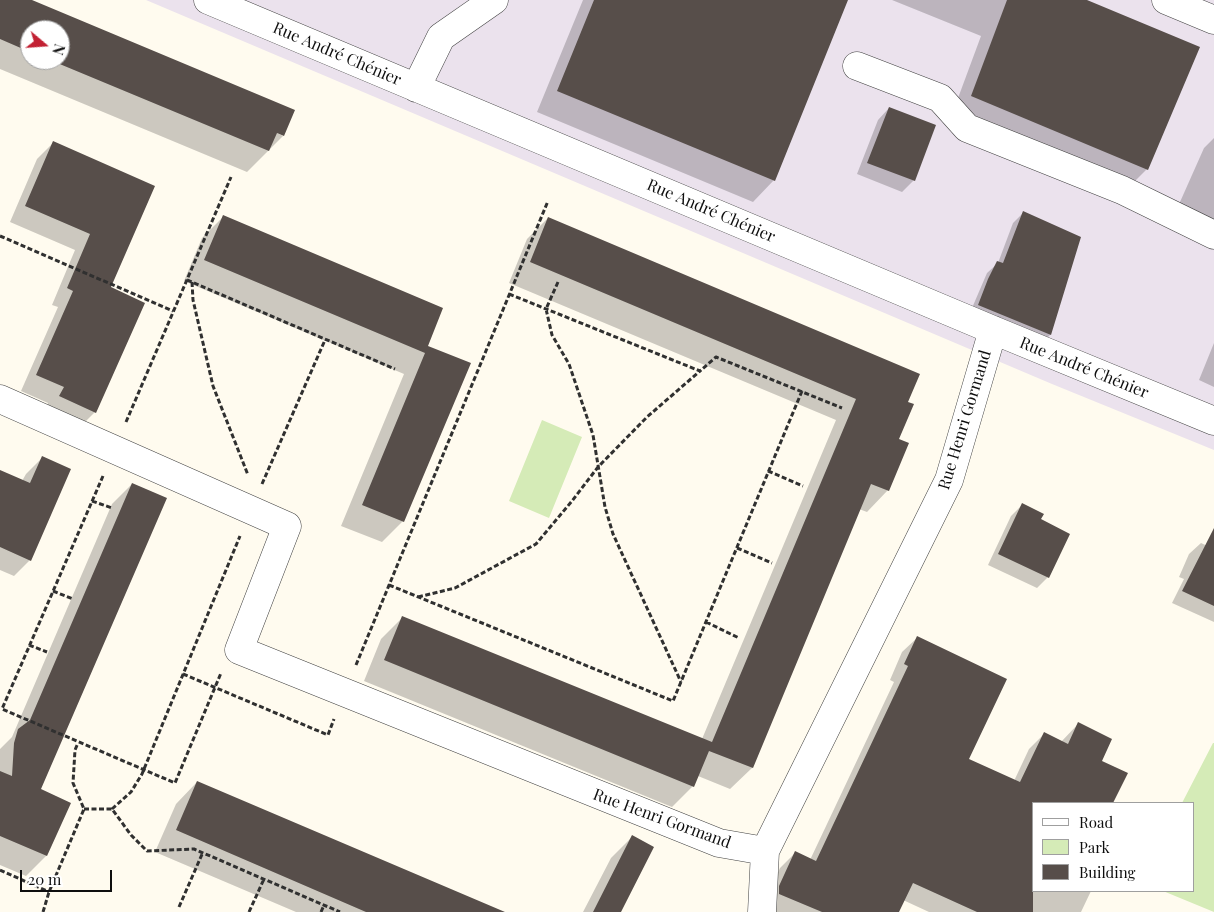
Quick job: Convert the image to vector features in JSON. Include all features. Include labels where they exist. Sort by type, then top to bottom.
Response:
[{"type":"street","name":"Rue André Chénier","points":[[208,0],[1214,421]]},
{"type":"street","points":[[416,88],[441,36],[494,0]]},
{"type":"street","points":[[1166,0],[1214,20]]},
{"type":"street","points":[[857,66],[940,98],[966,128],[1122,190],[1214,235]]},
{"type":"street","name":"Rue Henri Gormand","points":[[238,650],[719,843],[765,851],[949,480],[993,330]]},
{"type":"street","points":[[0,399],[254,502],[287,526],[238,650]]},
{"type":"street","points":[[762,912],[765,851]]},
{"type":"path","points":[[183,674],[328,735],[548,201]]},
{"type":"path","points":[[0,236],[173,311]]},
{"type":"path","points":[[187,280],[395,369]]},
{"type":"path","points":[[192,282],[193,300],[213,386],[244,468],[254,502]]},
{"type":"path","points":[[558,282],[546,309],[552,335],[569,364],[593,435],[605,507],[613,534],[681,682]]},
{"type":"path","points":[[510,294],[700,371]]},
{"type":"path","points":[[84,809],[112,809],[131,792],[143,770],[254,502],[325,340]]},
{"type":"path","points":[[418,597],[455,588],[536,544],[572,502],[598,467],[648,417],[716,357],[842,408]]},
{"type":"path","points":[[389,585],[673,701],[802,391]]},
{"type":"path","points":[[768,471],[803,486]]},
{"type":"path","points":[[92,500],[112,508]]},
{"type":"path","points":[[737,548],[772,563]]},
{"type":"path","points":[[53,591],[73,599]]},
{"type":"path","points":[[706,622],[739,638]]},
{"type":"path","points":[[30,645],[47,652]]},
{"type":"path","points":[[43,912],[49,892],[84,809],[73,783],[75,750],[78,743],[175,783],[225,664],[238,650]]},
{"type":"path","points":[[112,809],[131,835],[146,851],[194,849],[340,912]]},
{"type":"path","points":[[179,908],[203,852]]},
{"type":"path","points":[[0,870],[49,892]]},
{"type":"path","points":[[249,912],[264,879]]},
{"type":"path","points":[[321,912],[324,905]]},
{"type":"shaded area","points":[[146,0],[1214,0],[1214,450],[1052,384]]},
{"type":"green space","points":[[542,420],[582,437],[549,518],[509,501]]},
{"type":"green space","points":[[1214,743],[1214,912],[1165,892],[1194,892],[1194,802],[1183,802]]},
{"type":"building","points":[[0,0],[32,0],[295,110],[284,136],[277,133],[269,151],[70,68],[70,20],[20,20],[20,48],[0,39]]},
{"type":"building","points":[[594,0],[848,0],[775,181],[557,91]]},
{"type":"building","points":[[1007,0],[1087,0],[1200,47],[1148,170],[971,96]]},
{"type":"building","points":[[889,107],[936,125],[915,181],[867,163]]},
{"type":"building","points":[[53,141],[155,186],[111,287],[145,303],[96,413],[59,396],[64,387],[36,375],[73,291],[67,288],[90,234],[25,206]]},
{"type":"building","points":[[1023,211],[1081,237],[1051,335],[978,305],[997,261],[1003,263]]},
{"type":"building","points":[[223,215],[443,308],[428,346],[471,363],[404,522],[362,505],[425,353],[204,260]]},
{"type":"building","points":[[548,217],[920,374],[908,402],[914,404],[899,439],[909,443],[889,491],[871,484],[753,768],[709,751],[694,787],[384,660],[402,616],[712,742],[856,399],[530,262]]},
{"type":"building","points":[[42,456],[71,469],[31,561],[0,547],[0,470],[30,483]]},
{"type":"building","points":[[132,483],[167,498],[41,789],[71,803],[47,856],[0,836],[0,771],[12,776],[14,743],[18,729],[30,720]]},
{"type":"building","points":[[1022,503],[1044,514],[1041,519],[1070,534],[1049,578],[998,554]]},
{"type":"building","points":[[1214,528],[1214,606],[1182,591]]},
{"type":"building","points":[[917,636],[1007,679],[969,759],[1020,782],[1044,732],[1068,744],[1078,722],[1112,739],[1102,761],[1128,773],[1114,802],[1032,802],[1033,912],[977,912],[913,883],[899,912],[822,912],[779,894],[779,886],[795,851],[816,861],[908,666],[904,664]]},
{"type":"building","points":[[197,781],[505,912],[366,912],[176,830]]},
{"type":"building","points":[[632,835],[654,847],[621,912],[593,912]]}]
